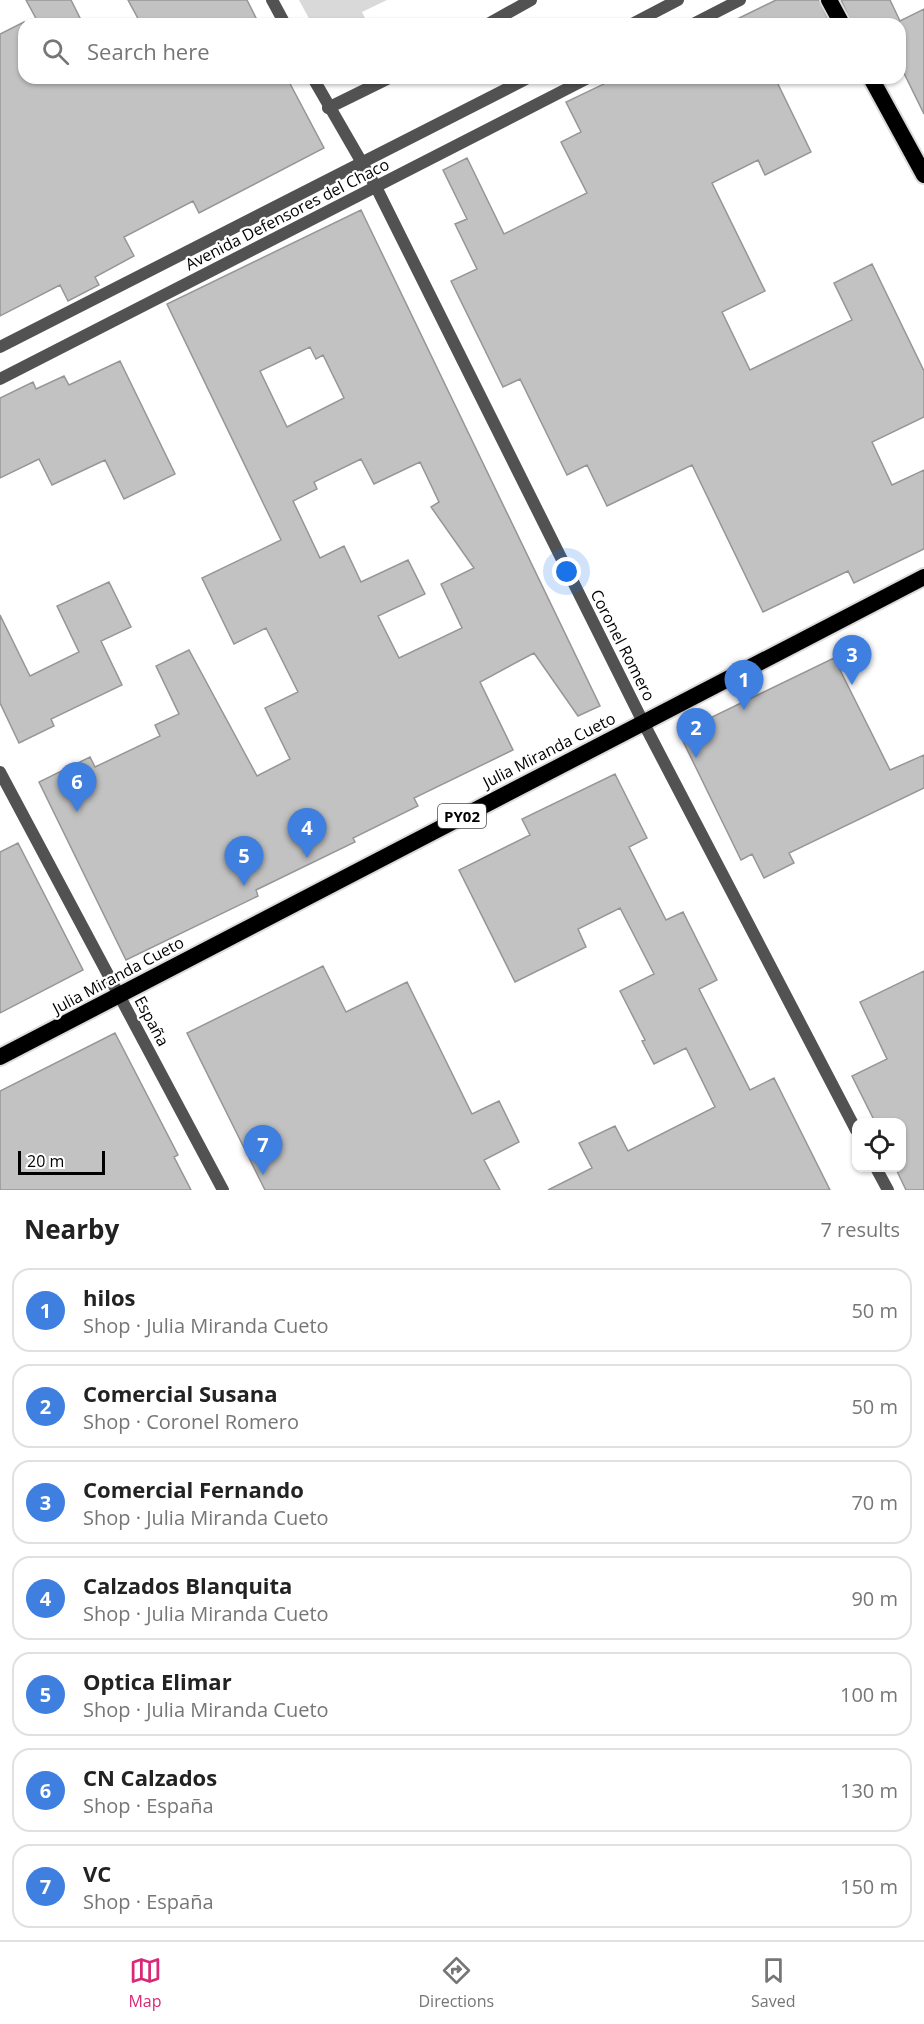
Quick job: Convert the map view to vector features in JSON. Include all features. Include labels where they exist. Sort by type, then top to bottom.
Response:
[{"type":"highway","points":[[829,0],[839,18]]},
{"type":"highway","points":[[874,84],[924,175]]},
{"type":"highway","name":"Julia Miranda Cueto","points":[[0,1057],[924,577]]},
{"type":"street","points":[[273,0],[282,18]]},
{"type":"street","points":[[499,18],[531,0]]},
{"type":"street","points":[[644,18],[678,0]]},
{"type":"street","points":[[705,18],[740,0]]},
{"type":"street","name":"Coronel Romero","points":[[316,84],[376,188],[643,722],[852,1122]]},
{"type":"street","points":[[328,108],[377,84]]},
{"type":"street","name":"Avenida Defensores del Chaco","points":[[0,347],[362,165],[517,84]]},
{"type":"street","name":"Avenida Defensores del Chaco","points":[[0,379],[576,84]]},
{"type":"street","name":"España","points":[[0,772],[223,1190]]},
{"type":"street","points":[[879,1172],[888,1190]]},
{"type":"shaded area","points":[[299,0],[387,0],[362,12],[365,18],[309,18]]},
{"type":"building","points":[[26,0],[71,0],[80,18],[36,18]]},
{"type":"building","points":[[128,0],[247,0],[256,18],[138,18]]},
{"type":"building","points":[[776,0],[819,0],[827,18],[739,18]]},
{"type":"building","points":[[841,0],[890,0],[899,18],[849,18]]},
{"type":"building","points":[[924,9],[924,114],[906,77],[906,18]]},
{"type":"building","points":[[18,25],[18,84],[290,84],[324,148],[199,213],[193,201],[124,237],[134,256],[95,277],[99,285],[68,301],[60,285],[0,316],[0,34]]},
{"type":"building","points":[[604,84],[778,84],[811,152],[765,175],[758,160],[712,183],[765,291],[722,312],[750,370],[852,320],[834,283],[872,264],[924,371],[924,417],[872,442],[892,485],[924,470],[924,549],[854,583],[848,571],[763,612],[692,465],[607,506],[587,465],[567,475],[520,379],[503,387],[451,281],[477,269],[455,224],[467,219],[443,170],[467,158],[504,234],[587,193],[561,142],[581,132],[566,102]]},
{"type":"building","points":[[361,210],[600,706],[578,716],[534,653],[480,682],[513,750],[414,798],[418,806],[353,838],[355,842],[256,890],[258,896],[126,960],[39,782],[90,757],[95,767],[160,736],[155,725],[179,714],[156,666],[189,650],[257,776],[290,759],[265,708],[298,692],[266,628],[234,644],[202,578],[281,540],[167,304]],"holes":[[[310,347],[316,359],[323,355],[344,398],[287,427],[260,371]],[[361,459],[374,484],[420,462],[439,502],[431,507],[474,568],[441,584],[462,628],[399,658],[378,616],[425,594],[408,560],[361,582],[344,546],[320,558],[293,501],[317,489],[314,482]]]},
{"type":"building","points":[[120,361],[175,474],[124,499],[105,460],[52,485],[39,459],[0,478],[0,398],[33,382],[36,389],[64,376],[69,385]]},
{"type":"building","points":[[109,582],[131,627],[101,641],[122,685],[51,719],[54,726],[19,743],[0,703],[0,615],[30,676],[79,652],[57,606]]},
{"type":"building","points":[[834,658],[890,770],[924,755],[924,788],[789,853],[794,863],[764,878],[752,854],[741,860],[679,733]]},
{"type":"building","points":[[615,774],[647,838],[629,847],[666,920],[683,912],[717,980],[699,989],[750,1090],[774,1078],[830,1190],[548,1190],[592,1168],[579,1143],[615,1126],[628,1151],[715,1107],[686,1048],[654,1064],[642,1041],[645,1040],[620,991],[654,974],[620,908],[578,929],[586,947],[515,982],[459,870],[530,835],[522,819]]},
{"type":"building","points":[[18,843],[83,970],[0,1013],[0,852]]},
{"type":"building","points":[[323,966],[346,1012],[407,982],[472,1114],[499,1101],[519,1142],[484,1160],[500,1190],[265,1190],[187,1033]]},
{"type":"building","points":[[924,971],[924,1190],[906,1190],[897,1172],[906,1172],[906,1118],[873,1118],[852,1076],[887,1059],[860,1002]]},
{"type":"building","points":[[115,1033],[178,1155],[174,1157],[191,1190],[0,1190],[0,1091]]},
{"type":"place","name":"Comercial Fernando","points":[[852,685]]},
{"type":"place","name":"hilos","points":[[744,710]]},
{"type":"place","name":"Comercial Susana","points":[[696,758]]},
{"type":"place","name":"CN Calzados","points":[[77,812]]},
{"type":"place","name":"Calzados Blanquita","points":[[307,858]]},
{"type":"place","name":"Optica Elimar","points":[[244,886]]},
{"type":"place","name":"VC","points":[[263,1175]]}]
